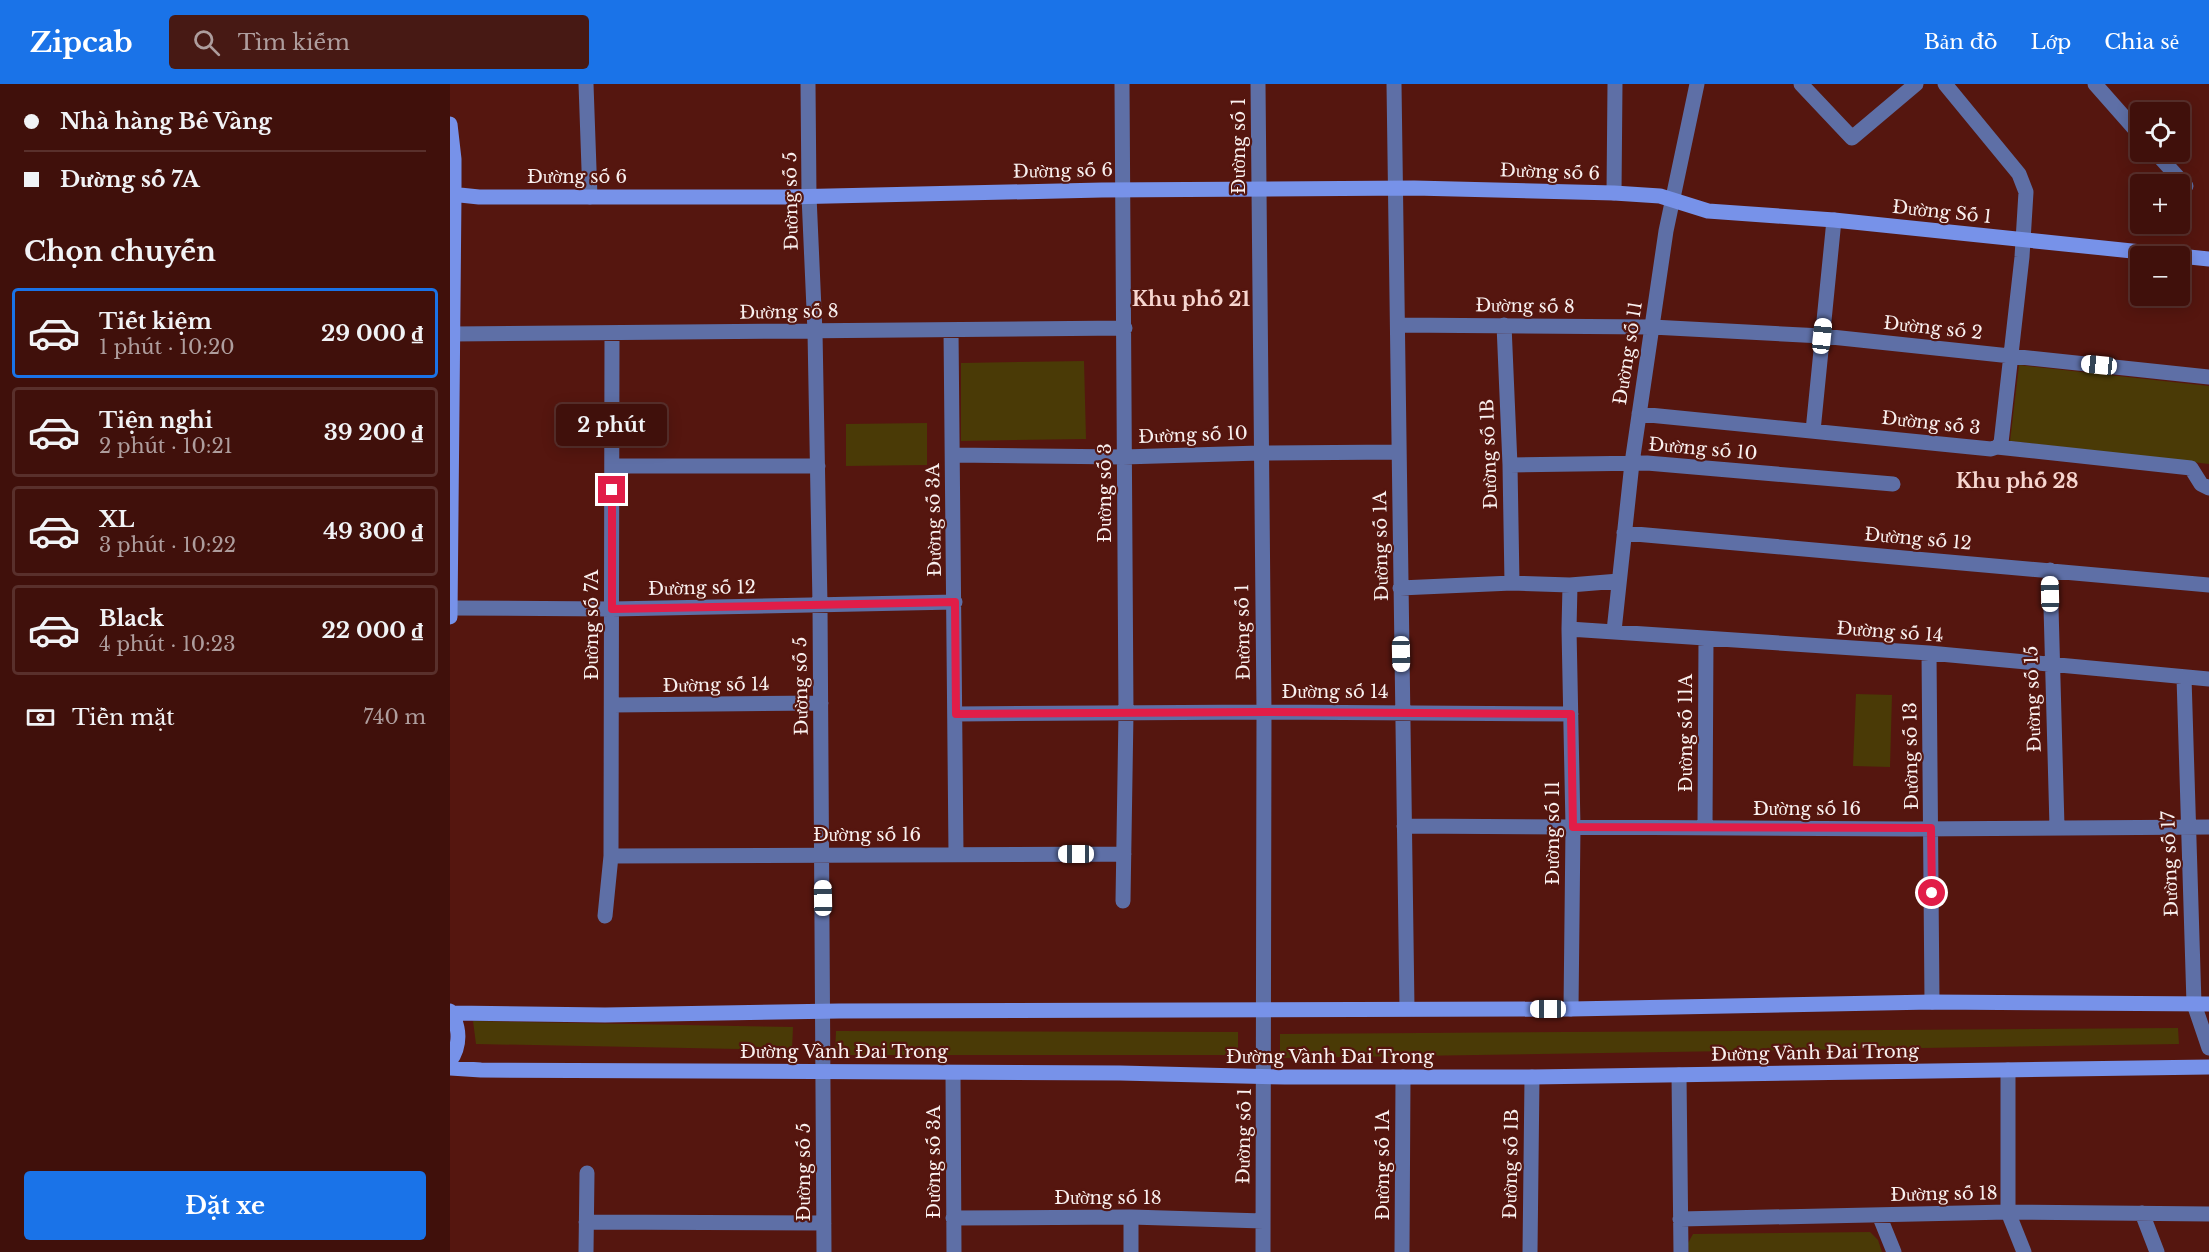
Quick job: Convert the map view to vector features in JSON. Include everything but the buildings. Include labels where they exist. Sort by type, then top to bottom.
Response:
[{"type":"street","points":[[586,84],[590,197]]},
{"type":"street","name":"Đường số 5","points":[[808,84],[820,605],[824,1252]]},
{"type":"street","name":"Đường số 3","points":[[1122,84],[1126,713],[1123,901]]},
{"type":"street","name":"Đường số 1","points":[[1258,84],[1264,712],[1263,1252]]},
{"type":"street","name":"Đường số 1A","points":[[1394,84],[1407,1008]]},
{"type":"street","points":[[1614,194],[1615,84]]},
{"type":"street","name":"Đường số 11","points":[[1614,631],[1632,463],[1652,327],[1672,199],[1696,84]]},
{"type":"street","points":[[1801,84],[1852,138],[1916,84]]},
{"type":"street","points":[[1946,84],[2019,174],[2026,192],[2011,356],[2001,443],[1997,447]]},
{"type":"street","points":[[2095,84],[2130,124]]},
{"type":"street","points":[[450,124],[454,159],[450,617]]},
{"type":"street","points":[[2164,162],[2175,174]]},
{"type":"street","name":"Đường số 6","points":[[452,195],[809,196],[1396,188],[1650,195],[1672,199]]},
{"type":"street","name":"Đường Số 1","points":[[1672,199],[1708,211],[1834,220],[2209,259]]},
{"type":"street","points":[[1813,431],[1834,220]]},
{"type":"street","name":"Đường số 8","points":[[1398,325],[1652,327]]},
{"type":"street","name":"Đường số 1B","points":[[1504,325],[1512,583]]},
{"type":"street","name":"Đường số 2","points":[[1652,327],[1822,336],[2209,377]]},
{"type":"street","name":"Đường số 8","points":[[452,334],[1125,328]]},
{"type":"street","name":"Đường số 3A","points":[[951,330],[956,854]]},
{"type":"street","name":"Đường số 7A","points":[[605,916],[611,856],[612,333]]},
{"type":"street","name":"Đường số 3","points":[[1639,414],[1997,447],[2191,468],[2201,484],[2209,488]]},
{"type":"street","name":"Đường số 10","points":[[953,455],[1123,457],[1399,452]]},
{"type":"street","name":"Đường số 10","points":[[1510,465],[1632,463],[1893,484]]},
{"type":"street","points":[[612,466],[818,466]]},
{"type":"street","name":"Đường số 12","points":[[1624,533],[2209,585]]},
{"type":"street","name":"Đường số 15","points":[[2050,570],[2057,827]]},
{"type":"street","points":[[1400,588],[1512,583],[1570,585],[1619,582]]},
{"type":"street","name":"Đường số 11","points":[[1570,585],[1573,827],[1571,1009]]},
{"type":"street","name":"Đường số 12","points":[[450,608],[612,609],[955,602]]},
{"type":"street","name":"Đường số 14","points":[[1569,629],[1929,653],[2209,679]]},
{"type":"street","name":"Đường số 11A","points":[[1705,828],[1706,639]]},
{"type":"street","name":"Đường số 13","points":[[1929,653],[1932,1002]]},
{"type":"street","name":"Đường số 17","points":[[2184,676],[2189,827],[2202,1004],[2209,1048]]},
{"type":"street","name":"Đường số 14","points":[[612,705],[821,703]]},
{"type":"street","name":"Đường số 14","points":[[956,714],[1264,712],[1571,714]]},
{"type":"street","name":"Đường số 16","points":[[1404,826],[2209,827]]},
{"type":"street","name":"Đường số 16","points":[[611,856],[1124,854]]},
{"type":"street","points":[[450,1061],[458,1038],[457,1025],[451,1012],[605,1015],[1407,1008],[1571,1009],[1932,1002],[2202,1004]]},
{"type":"street","name":"Đường Vành Đai Trong","points":[[450,1068],[1120,1073],[1264,1077],[1532,1077],[2209,1067]]},
{"type":"street","points":[[2008,1070],[2008,1212],[2024,1252]]},
{"type":"street","name":"Đường số 3A","points":[[953,1072],[954,1252]]},
{"type":"street","points":[[1679,1074],[1680,1252]]},
{"type":"street","name":"Đường số 1A","points":[[1402,1252],[1403,1077]]},
{"type":"street","name":"Đường số 1B","points":[[1530,1252],[1532,1077]]},
{"type":"street","points":[[586,1252],[587,1173]]},
{"type":"street","name":"Đường số 18","points":[[1680,1219],[2008,1212],[2209,1214]]},
{"type":"street","points":[[2142,1213],[2157,1252]]},
{"type":"street","points":[[1879,1215],[1893,1252]]},
{"type":"street","points":[[1131,1217],[1131,1252]]},
{"type":"street","name":"Đường số 18","points":[[953,1218],[1131,1217],[1263,1221]]},
{"type":"street","points":[[586,1222],[824,1223]]},
{"type":"shaded area","points":[[1084,361],[1086,439],[961,441],[961,363]]},
{"type":"shaded area","points":[[2019,365],[2209,386],[2209,464],[2010,441]]},
{"type":"shaded area","points":[[927,423],[927,465],[846,466],[846,424]]},
{"type":"shaded area","points":[[1856,694],[1892,695],[1890,767],[1853,766]]},
{"type":"shaded area","points":[[473,1021],[793,1027],[792,1050],[476,1044]]},
{"type":"shaded area","points":[[2178,1028],[2179,1044],[1280,1058],[1280,1034]]},
{"type":"shaded area","points":[[836,1031],[1238,1032],[1238,1055],[835,1055]]},
{"type":"shaded area","points":[[1870,1232],[1878,1240],[1882,1252],[1689,1252],[1688,1243],[1693,1234]]},
{"type":"district","name":"Khu phố 21","points":[[1191,299]]},
{"type":"district","name":"Khu phố 28","points":[[2017,481]]},
{"type":"route","points":[[612,490],[612,609],[955,602],[956,714],[1379,712],[1571,714],[1573,827],[1931,828],[1932,893]]}]
